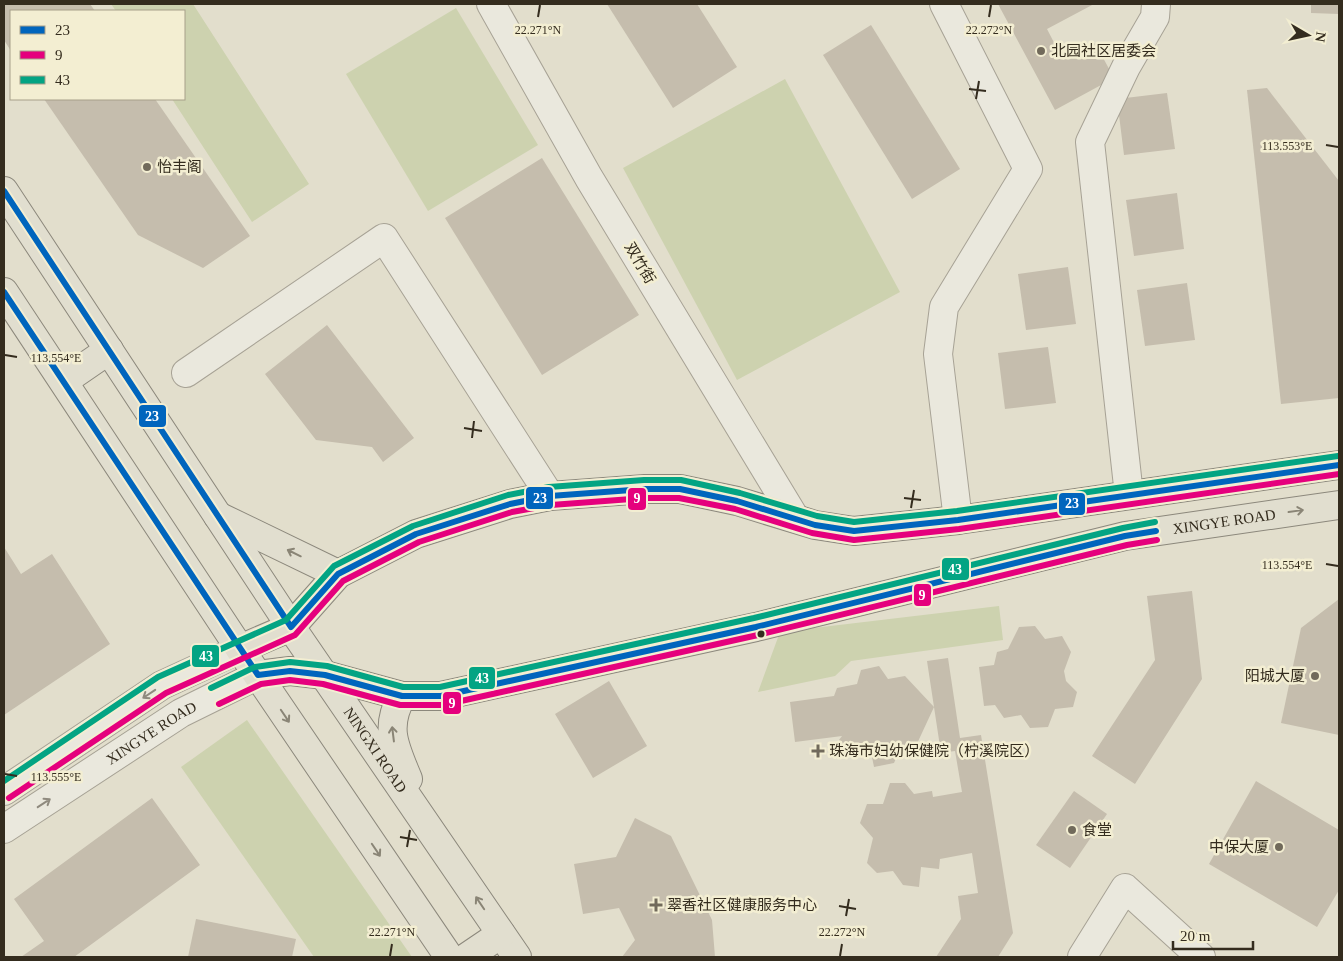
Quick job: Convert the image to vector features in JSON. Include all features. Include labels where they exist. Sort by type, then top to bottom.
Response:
[{"type":"main road","name":"NINGXI ROAD","points":[[4,191],[291,627],[517,957]]},
{"type":"main road","points":[[4,292],[240,649],[449,957]]},
{"type":"main road","points":[[64,381],[109,350]]},
{"type":"main road","points":[[240,649],[291,627],[338,574],[416,534],[484,511],[550,496],[645,489],[680,489],[737,501],[828,528],[854,531],[958,520],[1339,466]]},
{"type":"main road","name":"XINGYE ROAD","points":[[258,675],[290,671],[325,675],[402,696],[441,696],[726,634],[1124,536],[1339,505]]},
{"type":"main road","points":[[218,516],[338,574]]},
{"type":"main road","points":[[402,696],[395,707],[392,735],[429,828]]},
{"type":"main road","points":[[467,957],[501,934]]},
{"type":"street","name":"双竹街","points":[[491,4],[589,178],[795,518]]},
{"type":"street","points":[[944,4],[1028,169],[944,307],[938,354],[958,520]]},
{"type":"street","points":[[1129,496],[1090,142],[1126,68],[1155,17],[1156,4]]},
{"type":"street","points":[[186,373],[384,238],[550,496]]},
{"type":"street","points":[[4,790],[162,685],[240,649]]},
{"type":"street","name":"XINGYE ROAD","points":[[4,829],[182,713],[258,675]]},
{"type":"street","points":[[1082,957],[1125,888],[1201,957]]},
{"type":"green space","points":[[111,4],[193,4],[309,184],[252,222],[173,100],[185,100],[185,10],[115,10]]},
{"type":"green space","points":[[456,8],[538,145],[428,211],[346,74]]},
{"type":"green space","points":[[785,79],[900,292],[737,380],[623,168]]},
{"type":"green space","points":[[999,606],[1003,640],[851,661],[835,676],[758,692],[780,632]]},
{"type":"green space","points":[[247,720],[412,957],[314,957],[181,767]]},
{"type":"building","points":[[4,4],[90,4],[94,10],[10,10],[10,49],[4,40]]},
{"type":"building","points":[[607,4],[697,4],[737,67],[673,108]]},
{"type":"building","name":"北园社区居委会","points":[[998,4],[1094,4],[1047,29],[1063,60],[1095,43],[1114,78],[1055,110]]},
{"type":"building","points":[[1311,4],[1339,4],[1339,14],[1311,13]]},
{"type":"building","points":[[871,25],[960,169],[912,199],[823,55]]},
{"type":"building","points":[[1267,88],[1339,181],[1339,398],[1281,404],[1247,90]]},
{"type":"building","points":[[1167,93],[1175,149],[1124,155],[1117,99]]},
{"type":"building","name":"怡丰阁","points":[[45,100],[156,100],[250,236],[203,268],[138,235]]},
{"type":"building","points":[[542,158],[639,315],[542,375],[445,218]]},
{"type":"building","points":[[1177,193],[1184,249],[1134,256],[1126,200]]},
{"type":"building","points":[[1068,267],[1076,324],[1026,330],[1018,274]]},
{"type":"building","points":[[1187,283],[1195,340],[1145,346],[1137,290]]},
{"type":"building","points":[[327,325],[414,438],[383,462],[372,447],[316,440],[265,374]]},
{"type":"building","points":[[1048,347],[1056,403],[1005,409],[998,353]]},
{"type":"building","points":[[4,547],[21,574],[52,554],[110,644],[4,715]]},
{"type":"building","points":[[1192,591],[1202,679],[1135,784],[1092,756],[1155,660],[1147,596]]},
{"type":"building","name":"阳城大厦","points":[[1339,599],[1339,735],[1281,723],[1301,628]]},
{"type":"building","points":[[1035,626],[1045,639],[1062,636],[1071,652],[1064,671],[1066,681],[1077,692],[1073,707],[1055,709],[1048,727],[1030,728],[1021,715],[1004,718],[995,705],[984,706],[979,667],[994,665],[997,652],[1008,649],[1019,627]]},
{"type":"building","points":[[948,658],[960,738],[981,735],[1013,933],[998,957],[936,957],[961,919],[958,896],[978,893],[972,853],[940,859],[939,869],[921,867],[919,887],[903,885],[893,871],[877,873],[867,863],[873,838],[860,823],[867,804],[883,804],[890,783],[905,783],[914,794],[932,791],[933,797],[962,792],[955,751],[941,753],[927,661]]},
{"type":"building","points":[[879,666],[888,679],[905,676],[934,707],[915,748],[900,749],[894,763],[874,767],[871,752],[850,756],[839,740],[842,736],[795,742],[790,702],[834,696],[837,688],[857,684],[861,670]]},
{"type":"building","points":[[609,681],[647,746],[593,778],[555,714]]},
{"type":"building","name":"中保大厦","points":[[1256,781],[1339,830],[1339,890],[1317,927],[1209,864]]},
{"type":"building","name":"食堂","points":[[1074,791],[1107,814],[1070,868],[1036,845]]},
{"type":"building","points":[[152,798],[200,865],[74,957],[21,957],[44,941],[14,899]]},
{"type":"building","points":[[635,818],[671,836],[712,920],[715,957],[622,957],[635,940],[619,908],[583,914],[574,864],[616,857]]},
{"type":"building","points":[[196,919],[296,939],[292,957],[188,957]]},
{"type":"transit line","name":"23","points":[[4,191],[291,627],[338,574],[416,534],[510,504],[550,496],[645,489],[680,489],[737,501],[815,525],[854,531],[958,520],[1339,465]]},
{"type":"transit line","name":"23","points":[[4,292],[258,675],[290,671],[325,675],[402,696],[441,696],[756,627],[1125,536],[1156,531]]},
{"type":"transit line","name":"43","points":[[4,781],[158,677],[286,620],[334,566],[413,526],[508,495],[549,487],[644,480],[681,480],[740,493],[817,516],[854,522],[957,511],[1338,456]]},
{"type":"transit line","name":"9","points":[[9,798],[166,693],[295,635],[343,581],[419,542],[512,512],[551,505],[645,498],[679,498],[735,509],[812,533],[854,540],[959,529],[1339,474]]},
{"type":"transit line","name":"43","points":[[211,688],[255,667],[290,662],[327,666],[403,687],[440,687],[754,618],[1123,528],[1155,522]]},
{"type":"transit line","name":"9","points":[[219,704],[261,684],[290,680],[323,684],[400,705],[443,705],[758,635],[1127,545],[1157,540]]},
{"type":"place","name":"北园社区居委会","points":[[1041,51]]},
{"type":"place","name":"怡丰阁","points":[[147,167]]},
{"type":"place","name":"阳城大厦","points":[[1315,676]]},
{"type":"place","name":"珠海市妇幼保健院（柠溪院区）","points":[[818,751]]},
{"type":"place","name":"食堂","points":[[1072,830]]},
{"type":"place","name":"中保大厦","points":[[1279,847]]},
{"type":"place","name":"翠香社区健康服务中心","points":[[656,905]]}]
